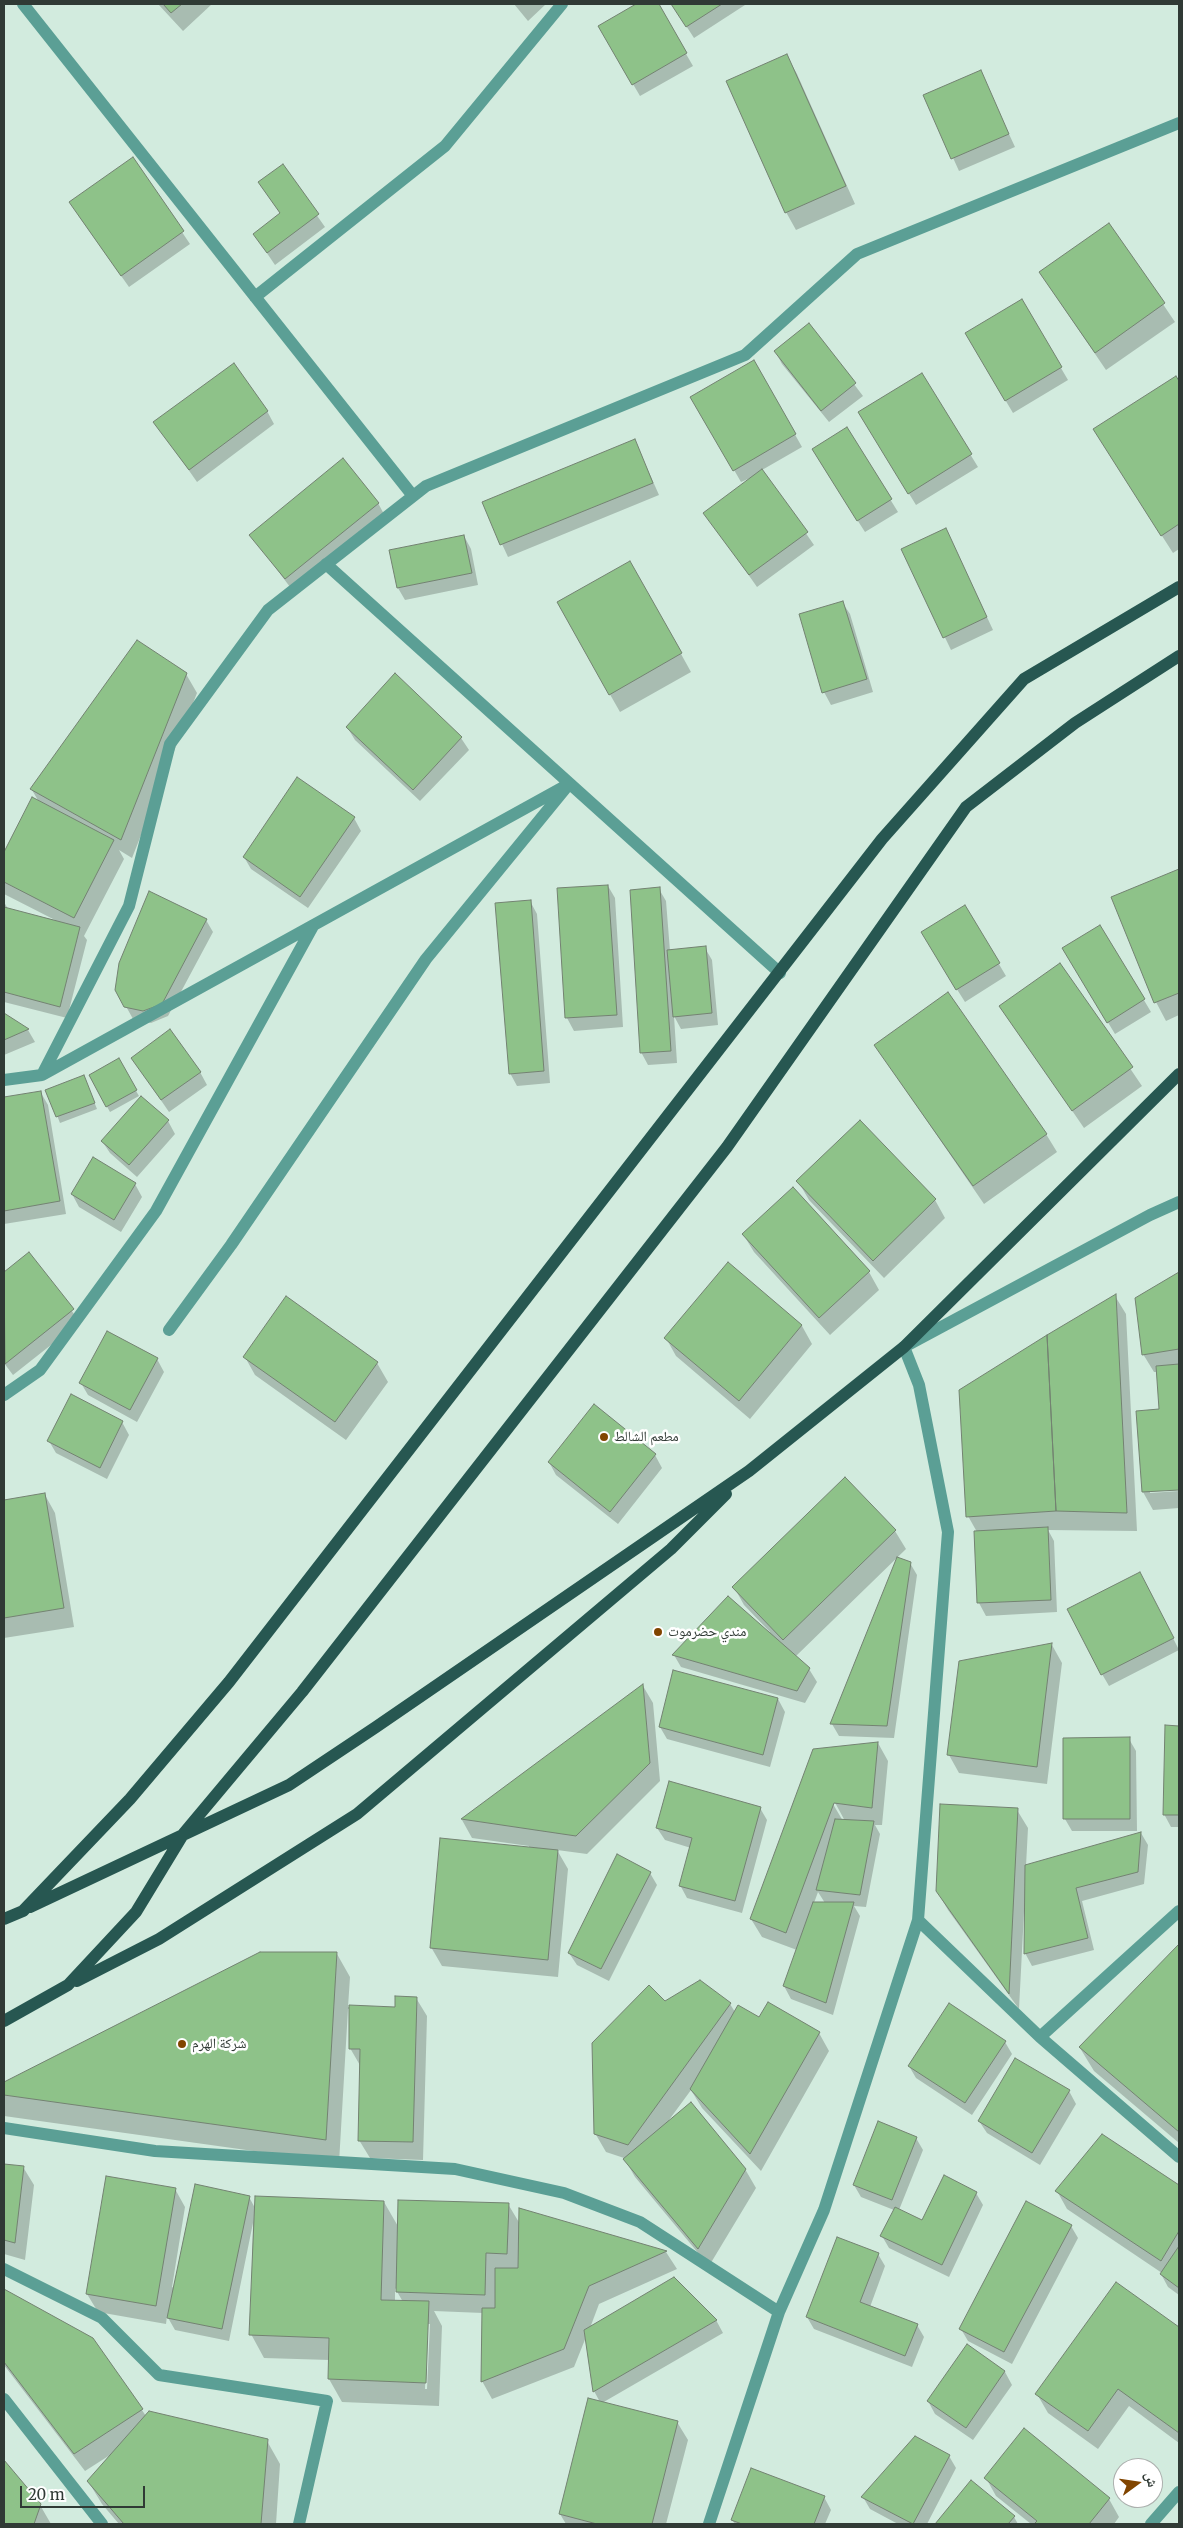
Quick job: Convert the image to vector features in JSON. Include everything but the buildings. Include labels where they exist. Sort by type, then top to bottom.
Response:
[{"type":"main road","points":[[23,1911],[130,1799],[229,1682],[882,839],[1024,679],[1179,587]]},
{"type":"main road","points":[[68,1985],[136,1912],[184,1833],[302,1692],[727,1147],[966,807],[1074,723],[1179,656]]},
{"type":"main road","points":[[4,1919],[288,1785],[376,1727],[749,1471],[904,1347],[1179,1074]]},
{"type":"main road","points":[[4,2022],[68,1985],[159,1940],[357,1814],[670,1549],[749,1471]]},
{"type":"street","points":[[23,4],[413,496]]},
{"type":"street","points":[[255,296],[445,146],[562,4]]},
{"type":"street","points":[[42,1075],[129,906],[170,744],[268,610],[426,486],[745,355],[857,254],[1179,123]]},
{"type":"street","points":[[326,564],[780,973]]},
{"type":"street","points":[[4,1080],[42,1075],[569,784]]},
{"type":"street","points":[[170,1330],[426,959],[569,784]]},
{"type":"street","points":[[4,1395],[40,1370],[156,1211],[313,926]]},
{"type":"street","points":[[709,2524],[779,2312],[824,2210],[918,1920],[948,1532],[919,1384],[904,1347],[1150,1215],[1179,1202]]},
{"type":"street","points":[[1040,2037],[1179,1912]]},
{"type":"street","points":[[918,1920],[1040,2037],[1179,2157]]},
{"type":"street","points":[[4,2128],[155,2150],[455,2170],[564,2193],[640,2222],[779,2312]]},
{"type":"street","points":[[4,2269],[102,2318],[159,2375],[327,2401],[299,2524]]},
{"type":"street","points":[[4,2399],[102,2524]]},
{"type":"street","points":[[1151,2524],[1179,2492]]},
{"type":"place","name":"مطعم الشالط","points":[[604,1437]]},
{"type":"place","name":"مندي حضرموت","points":[[658,1632]]},
{"type":"place","name":"شركة الهرم","points":[[182,2044]]}]
